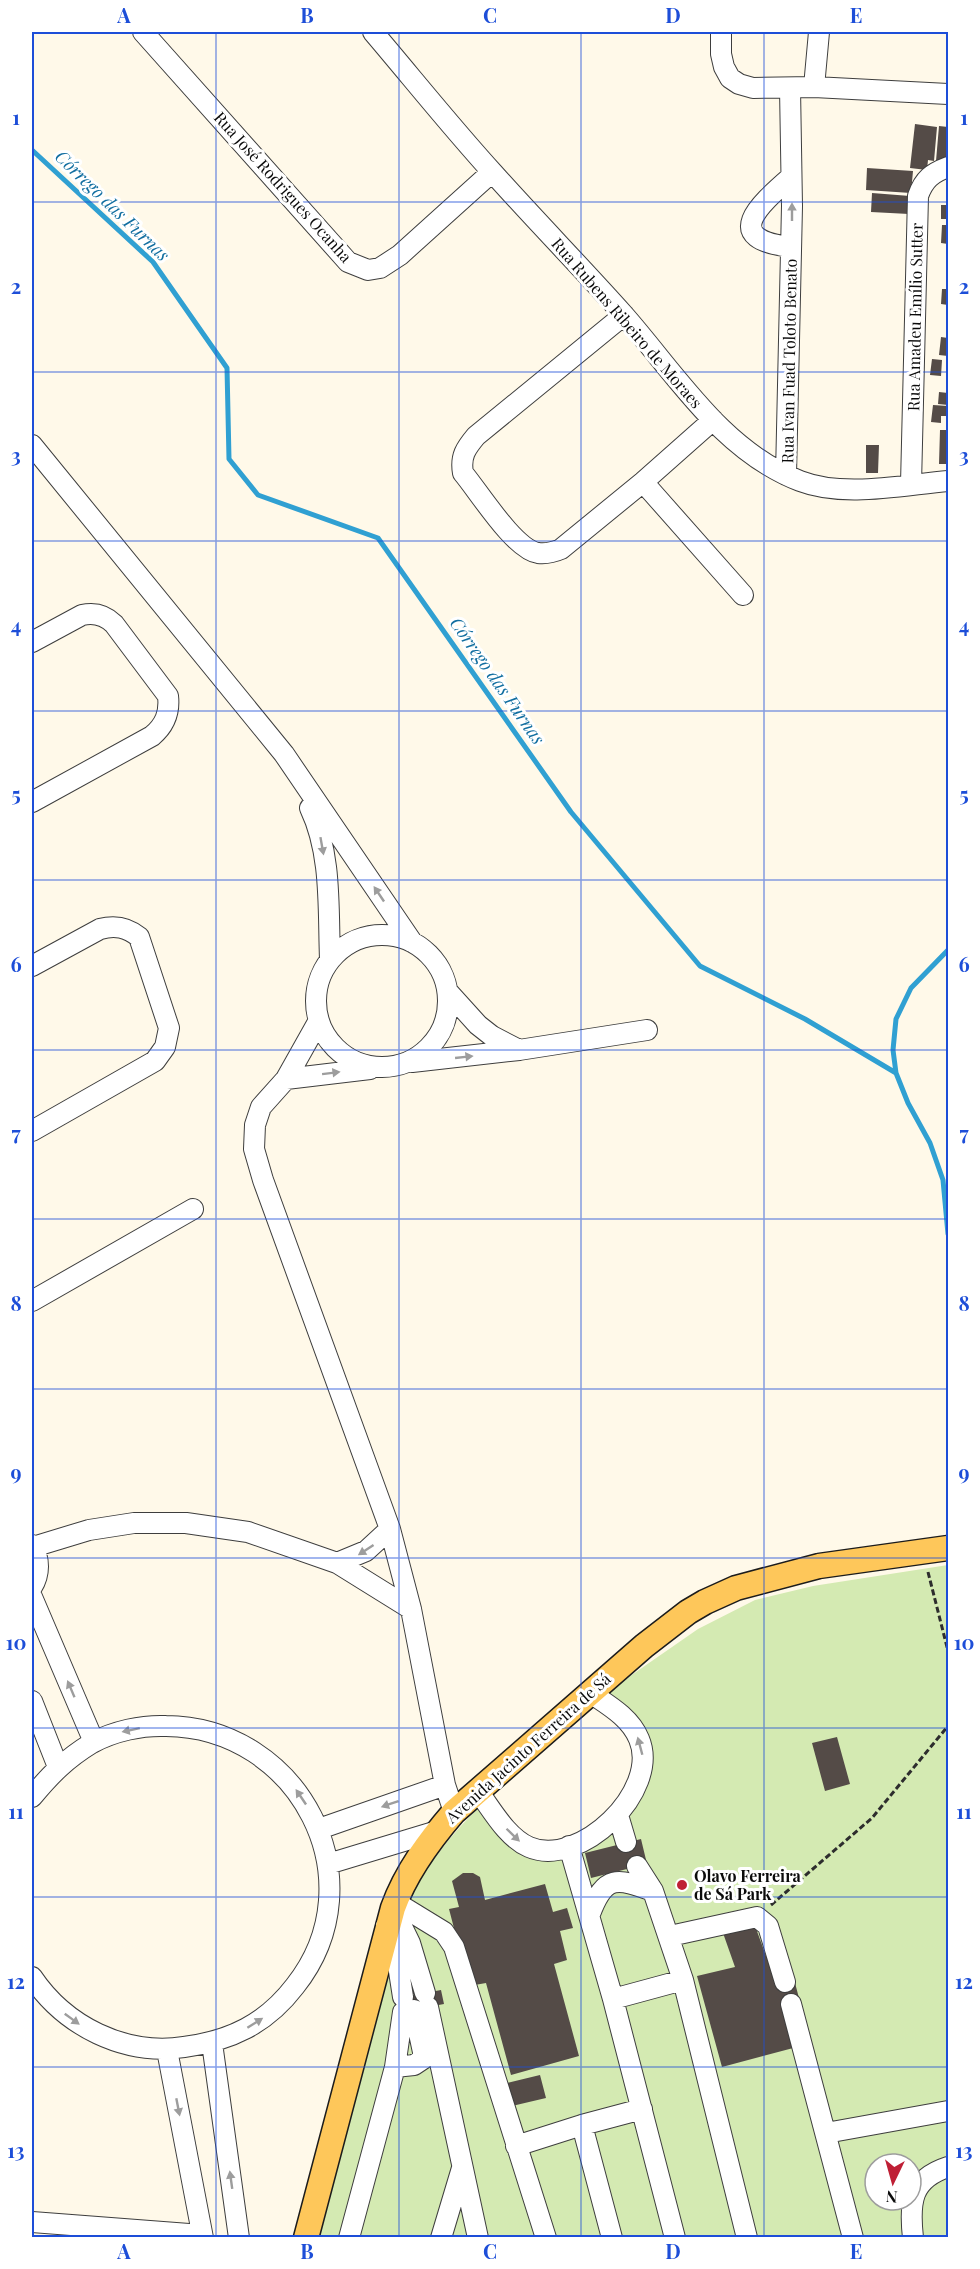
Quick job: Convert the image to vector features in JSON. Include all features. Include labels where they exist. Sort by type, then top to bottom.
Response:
[{"type":"main road","name":"Avenida Jacinto Ferreira de Sá","points":[[306,2238],[391,1912],[406,1878],[454,1812],[590,1692],[688,1612],[736,1588],[819,1566],[948,1548]]},
{"type":"street","name":"Rua José Rodrigues Ocanha","points":[[143,32],[348,262],[359,267],[368,270],[380,268],[400,255],[492,172]]},
{"type":"street","name":"Rua Rubens Ribeiro de Moraes","points":[[373,32],[492,172],[624,315],[713,420],[749,453],[786,475],[814,486],[847,490],[948,480]]},
{"type":"street","points":[[721,32],[721,54],[724,68],[730,78],[739,84],[753,88],[814,87],[948,94]]},
{"type":"street","points":[[814,87],[819,32]]},
{"type":"street","name":"Rua Ivan Fuad Toloto Benato","points":[[786,475],[791,247],[790,88]]},
{"type":"street","name":"Rua Amadeu Emílio Sutter","points":[[911,484],[918,196],[922,184],[928,177],[948,167]]},
{"type":"street","name":"Rua Ivan Fuad Toloto Benato","points":[[790,177],[757,208],[750,225],[752,232],[760,240],[791,247]]},
{"type":"street","points":[[624,315],[476,436],[464,453],[463,472],[515,540],[537,553],[550,553],[561,549],[643,482],[713,420]]},
{"type":"street","points":[[32,445],[284,754],[412,942]]},
{"type":"street","points":[[643,482],[743,595]]},
{"type":"street","points":[[32,642],[82,615],[89,613],[104,616],[114,624],[168,696],[169,704],[166,719],[152,736],[32,802]]},
{"type":"street","points":[[284,754],[319,828],[326,866],[330,959]]},
{"type":"street","points":[[32,966],[100,929],[126,928],[139,937],[170,1028],[165,1047],[156,1061],[32,1131]]},
{"type":"street","points":[[375,1068],[345,1057],[328,1042],[318,1022],[315,1000],[319,978],[330,959],[348,944],[369,936],[391,935],[412,942],[430,955],[442,972],[449,993],[448,1014],[441,1034],[427,1051],[409,1063]]},
{"type":"street","points":[[449,993],[478,1025],[492,1036],[519,1050]]},
{"type":"street","points":[[318,1022],[286,1079],[261,1107],[255,1125],[254,1149],[262,1180],[390,1529],[411,1609],[446,1785],[454,1812]]},
{"type":"street","points":[[286,1079],[519,1050],[647,1030]]},
{"type":"street","points":[[32,1301],[193,1209]]},
{"type":"street","points":[[32,1587],[36,1581],[38,1569],[37,1556],[32,1546],[100,1528],[134,1523],[186,1523],[248,1532],[337,1563],[411,1609]]},
{"type":"street","points":[[337,1563],[366,1551],[390,1529]]},
{"type":"street","points":[[32,1597],[94,1742]]},
{"type":"street","points":[[477,1790],[509,1832],[523,1845],[538,1850],[546,1851],[569,1846],[603,1828],[618,1815],[639,1777],[643,1760],[642,1749],[634,1730],[625,1719],[590,1692]]},
{"type":"street","points":[[32,1701],[58,1767]]},
{"type":"street","points":[[32,1797],[58,1767],[94,1742],[114,1734],[159,1726],[181,1726],[225,1736],[255,1752],[282,1772],[309,1808],[319,1829],[328,1864],[330,1893],[326,1922],[318,1950],[304,1976],[286,1998],[264,2018],[239,2033],[212,2043],[167,2050],[127,2044],[96,2034],[75,2022],[56,2006],[32,1977]]},
{"type":"street","points":[[319,1829],[446,1785]]},
{"type":"street","points":[[618,1815],[626,1842]]},
{"type":"street","points":[[328,1864],[438,1831]]},
{"type":"street","points":[[569,1846],[613,1999],[675,2238]]},
{"type":"street","points":[[637,1866],[653,1892],[670,1936],[683,1980],[743,2237]]},
{"type":"street","points":[[590,1914],[597,1895],[607,1885],[626,1882],[653,1892]]},
{"type":"street","points":[[391,1912],[396,1952],[414,2002],[463,2165],[478,2238]]},
{"type":"street","points":[[349,2238],[414,2002],[410,1943],[391,1912]]},
{"type":"street","points":[[391,1912],[434,1924],[450,1939],[546,2238]]},
{"type":"street","points":[[670,1936],[757,1917],[768,1926],[785,1982]]},
{"type":"street","points":[[613,1999],[683,1980]]},
{"type":"street","points":[[791,2004],[853,2238]]},
{"type":"street","points":[[212,2043],[239,2238]]},
{"type":"street","points":[[32,2222],[203,2236],[167,2050]]},
{"type":"street","points":[[516,2146],[642,2109]]},
{"type":"street","points":[[826,2133],[948,2111]]},
{"type":"street","points":[[582,2125],[612,2238]]},
{"type":"street","points":[[441,2238],[463,2165]]},
{"type":"street","points":[[913,2238],[911,2208],[913,2196],[921,2182],[933,2172],[948,2168]]},
{"type":"path","points":[[921,1550],[948,1651]]},
{"type":"path","points":[[757,1917],[873,1818],[948,1726]]},
{"type":"green space","name":"Olavo Ferreira de Sá Park","points":[[948,1565],[948,2237],[316,2238],[404,1904],[421,1877],[460,1828],[482,1805],[521,1846],[602,1833],[644,1750],[600,1697],[698,1629],[755,1600],[813,1586]]},
{"type":"building","points":[[915,124],[937,127],[934,161],[928,160],[927,170],[910,168]]},
{"type":"building","points":[[939,126],[948,127],[948,162],[936,161]]},
{"type":"building","points":[[867,168],[913,171],[911,193],[866,190]]},
{"type":"building","points":[[872,193],[910,196],[909,214],[871,212]]},
{"type":"building","points":[[941,205],[948,205],[948,219],[941,219]]},
{"type":"building","points":[[942,225],[948,225],[948,244],[941,243]]},
{"type":"building","points":[[942,289],[948,289],[948,305],[941,304]]},
{"type":"building","points":[[941,337],[948,338],[948,356],[939,355]]},
{"type":"building","points":[[932,359],[942,360],[941,376],[930,375]]},
{"type":"building","points":[[939,392],[948,393],[948,405],[938,404]]},
{"type":"building","points":[[933,405],[948,406],[948,416],[941,416],[941,423],[931,422]]},
{"type":"building","points":[[940,430],[948,430],[948,464],[939,464]]},
{"type":"building","points":[[866,445],[879,445],[878,473],[866,473]]},
{"type":"building","points":[[837,1737],[850,1784],[825,1791],[812,1743]]},
{"type":"building","points":[[641,1839],[647,1864],[591,1878],[585,1853]]},
{"type":"building","points":[[463,1873],[473,1873],[480,1877],[485,1900],[545,1884],[553,1912],[567,1908],[573,1928],[560,1931],[567,1960],[554,1964],[579,2056],[511,2075],[486,1983],[469,1986],[449,1909],[459,1907],[452,1881]]},
{"type":"building","points":[[754,1923],[766,1956],[770,1956],[794,1979],[800,2002],[797,2047],[722,2067],[697,1976],[735,1967],[723,1933]]},
{"type":"building","points":[[441,1990],[444,2004],[396,2013],[398,1998]]},
{"type":"building","points":[[540,2075],[546,2098],[512,2106],[507,2083]]},
{"type":"waterway","name":"Córrego das Furnas","points":[[32,150],[153,262],[227,368],[229,459],[258,495],[378,538],[571,812],[700,966],[805,1019],[896,1073]]},
{"type":"waterway","name":"Córrego das Furnas","points":[[948,950],[911,988],[896,1019],[893,1050],[896,1073],[908,1103],[930,1143],[943,1180],[948,1234]]},
{"type":"place","name":"Olavo Ferreira de Sá Park","points":[[682,1885]]}]
